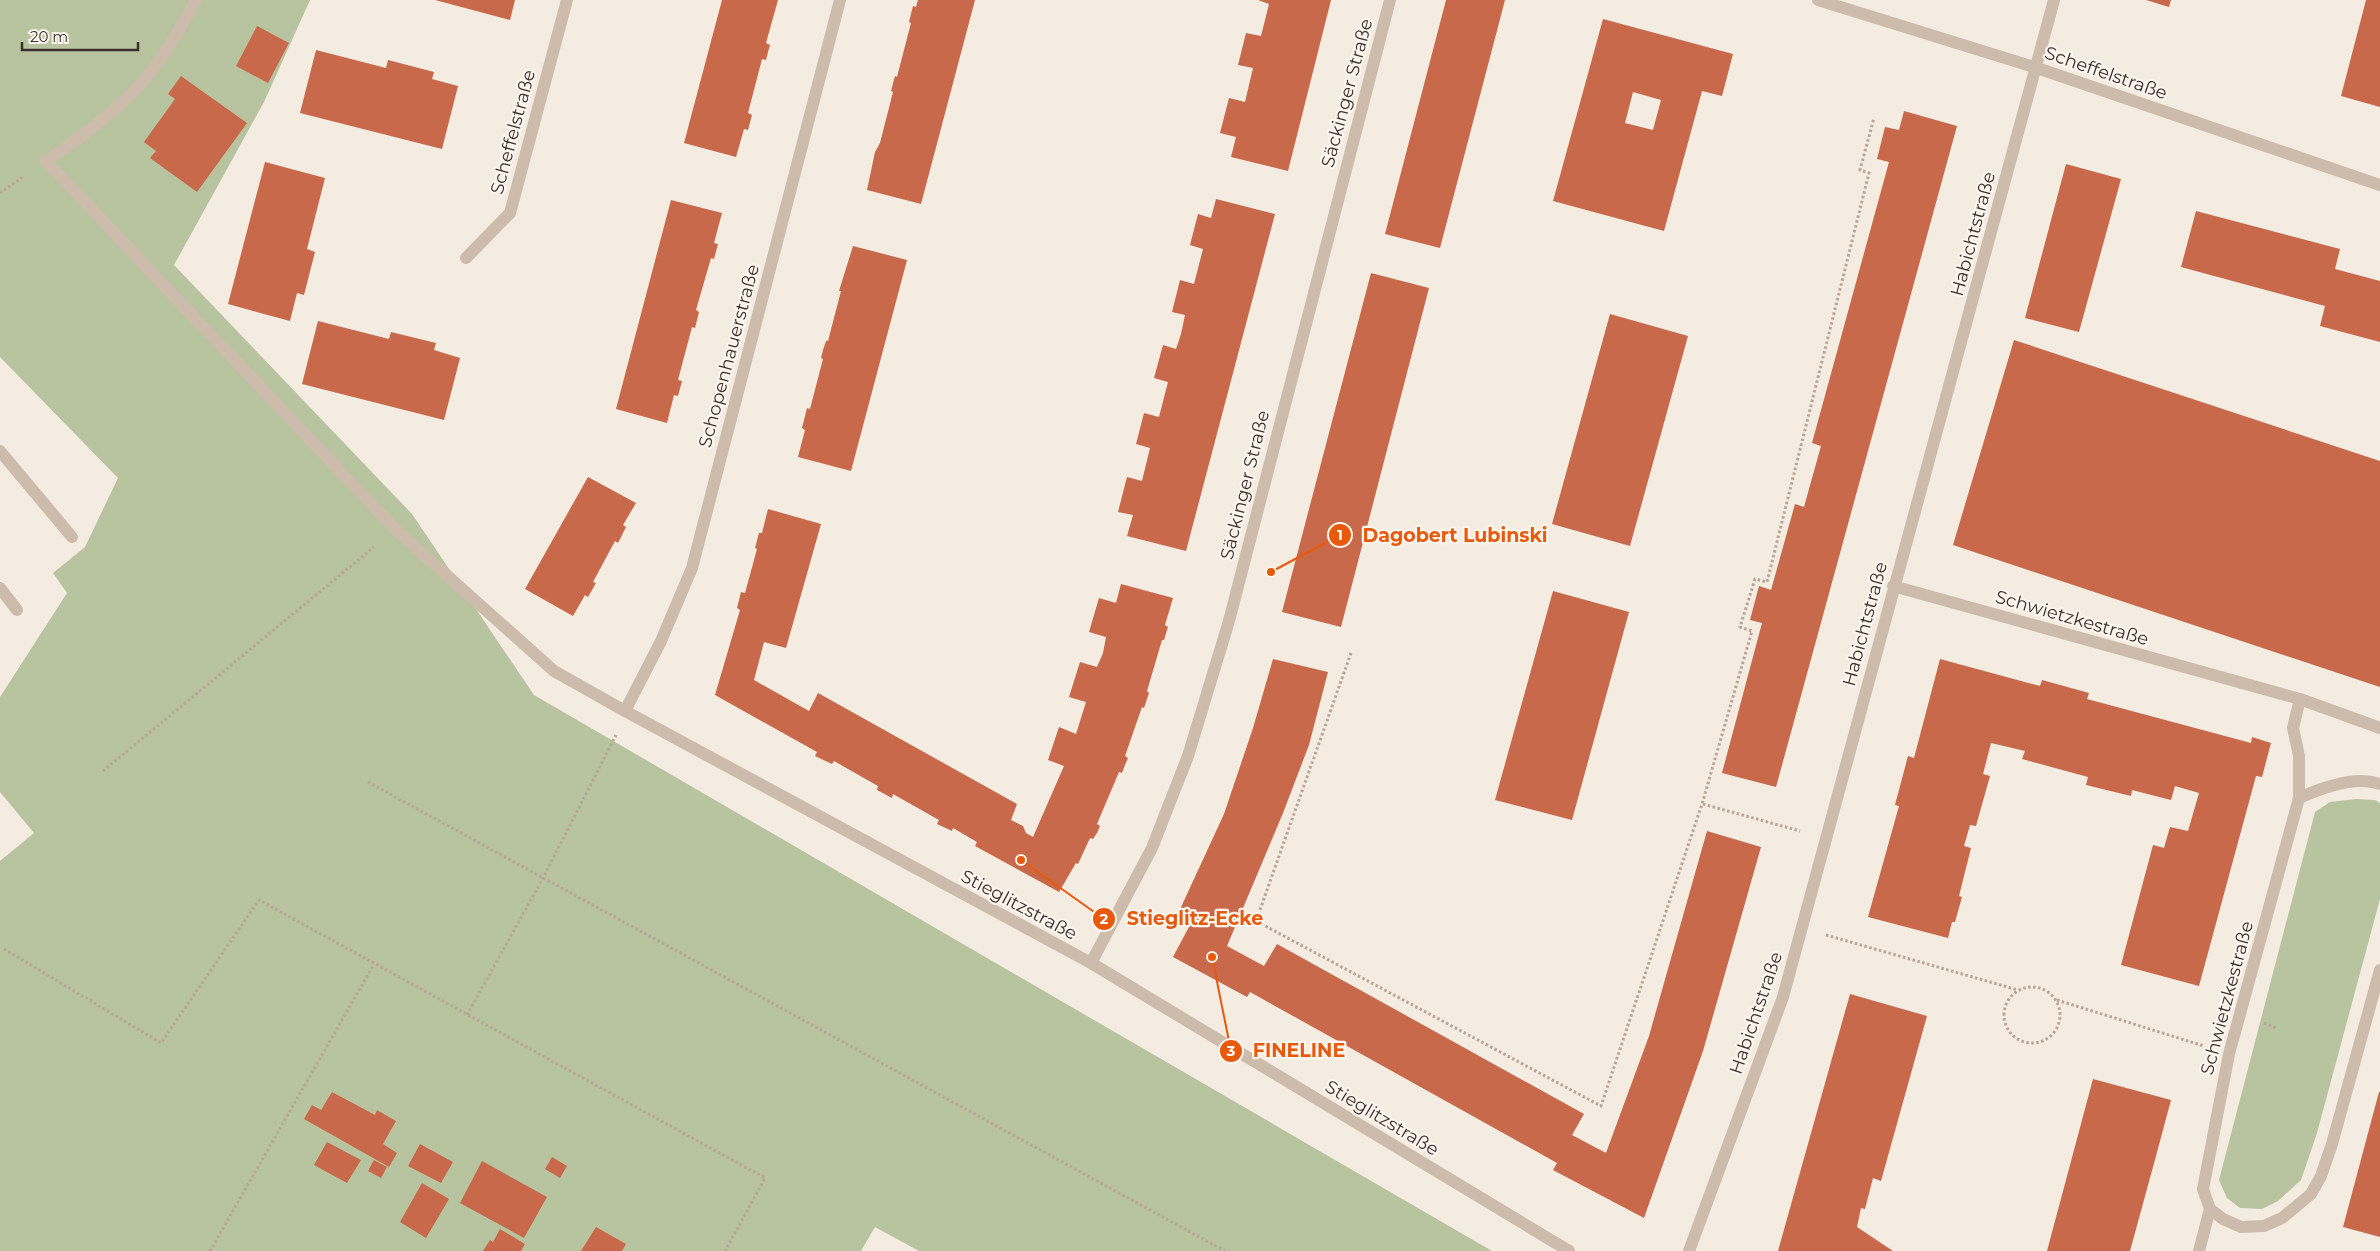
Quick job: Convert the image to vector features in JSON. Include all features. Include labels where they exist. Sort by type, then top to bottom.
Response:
[{"type":"street","name":"Stieglitzstraße","points":[[196,0],[152,70],[126,100],[92,129],[46,161],[395,529],[554,671],[625,712],[1091,963],[1569,1251]]},
{"type":"street","name":"Scheffelstraße","points":[[466,258],[510,213],[567,0]]},
{"type":"street","name":"Schopenhauerstraße","points":[[625,712],[661,641],[692,568],[840,0]]},
{"type":"street","name":"Säckinger Straße","points":[[1091,963],[1152,848],[1188,756],[1229,621],[1390,0]]},
{"type":"street","name":"Scheffelstraße","points":[[1818,0],[2037,68],[2380,185]]},
{"type":"street","name":"Habichtstraße","points":[[1689,1251],[1783,997],[1893,586],[2037,68],[2054,0]]},
{"type":"street","points":[[0,451],[72,537]]},
{"type":"street","name":"Schwietzkestraße","points":[[1893,586],[2300,699],[2380,728]]},
{"type":"street","points":[[0,588],[18,610]]},
{"type":"street","name":"Schwietzkestraße","points":[[2199,1251],[2210,1209],[2203,1189],[2229,1054],[2299,798],[2299,756],[2293,728],[2300,699]]},
{"type":"street","points":[[2299,798],[2328,785],[2358,782],[2380,784]]},
{"type":"street","points":[[2210,1209],[2224,1219],[2241,1227],[2264,1226],[2282,1218],[2311,1194],[2321,1176],[2332,1144],[2380,970]]},
{"type":"path","points":[[1351,652],[1256,921],[1601,1106],[1702,804],[1752,631],[1740,627],[1754,579],[1767,582],[1869,173],[1860,170],[1874,118]]},
{"type":"path","points":[[103,771],[395,529]]},
{"type":"path","points":[[467,1015],[543,878],[609,752],[625,712]]},
{"type":"path","points":[[368,782],[1224,1251]]},
{"type":"path","points":[[1702,804],[1827,838]]},
{"type":"path","points":[[4,949],[161,1043],[259,900],[765,1178],[725,1251]]},
{"type":"path","points":[[1802,928],[2018,990]]},
{"type":"path","points":[[210,1251],[374,964]]},
{"type":"path","points":[[2057,1000],[2060,1022],[2055,1032],[2046,1040],[2036,1043],[2025,1043],[2015,1038],[2007,1029],[2004,1019],[2004,1008],[2009,997],[2018,990],[2028,986],[2039,987],[2049,992],[2057,1000],[2229,1054]]},
{"type":"green space","points":[[0,0],[310,0],[264,102],[174,265],[412,514],[534,695],[1492,1251],[919,1251],[875,1227],[861,1251],[0,1251],[0,861],[34,833],[0,792],[0,697],[67,593],[53,573],[85,547],[118,478],[0,357]]},
{"type":"green space","points":[[2356,799],[2375,800],[2380,803],[2380,899],[2317,1133],[2301,1180],[2278,1201],[2262,1209],[2240,1208],[2227,1198],[2219,1180],[2315,812],[2330,802]]},
{"type":"building","points":[[435,0],[515,0],[510,20]]},
{"type":"building","points":[[722,0],[778,0],[766,43],[770,45],[766,60],[762,59],[748,113],[752,115],[748,130],[744,129],[736,157],[684,143]]},
{"type":"building","points":[[918,0],[975,0],[921,204],[867,190],[875,152],[880,143],[893,92],[891,91],[895,76],[897,77],[911,23],[909,22],[913,6],[916,7]]},
{"type":"building","points":[[1258,0],[1331,0],[1288,171],[1231,157],[1236,137],[1220,133],[1229,98],[1245,102],[1253,68],[1238,65],[1246,33],[1261,36],[1269,4]]},
{"type":"building","points":[[1446,0],[1505,0],[1440,248],[1385,234]]},
{"type":"building","points":[[2146,0],[2171,0],[2169,7]]},
{"type":"building","points":[[2366,0],[2380,0],[2380,107],[2341,96]]},
{"type":"building","points":[[1603,19],[1733,54],[1722,96],[1702,91],[1664,231],[1553,201]],"holes":[[[1633,92],[1661,100],[1653,130],[1625,123]]]},
{"type":"building","points":[[257,26],[289,43],[268,83],[236,66]]},
{"type":"building","points":[[316,50],[386,68],[388,60],[434,72],[432,79],[458,86],[442,149],[300,113]]},
{"type":"building","points":[[181,76],[247,123],[197,192],[150,158],[156,151],[144,142],[175,99],[168,94]]},
{"type":"building","points":[[1904,111],[1957,126],[1776,787],[1722,773],[1762,623],[1750,620],[1759,586],[1771,590],[1795,504],[1804,507],[1821,446],[1812,443],[1889,162],[1877,159],[1885,127],[1899,130]]},
{"type":"building","points":[[265,162],[325,178],[307,249],[315,252],[304,295],[297,293],[290,321],[228,304]]},
{"type":"building","points":[[2066,164],[2121,179],[2079,332],[2025,318]]},
{"type":"building","points":[[1216,199],[1275,214],[1186,551],[1127,536],[1133,515],[1118,512],[1127,477],[1142,481],[1150,448],[1136,444],[1144,413],[1159,417],[1168,382],[1154,378],[1163,345],[1176,349],[1181,334],[1185,315],[1172,312],[1180,280],[1194,284],[1203,249],[1190,245],[1198,214],[1211,218]]},
{"type":"building","points":[[671,200],[722,213],[714,243],[718,244],[714,259],[711,258],[696,310],[699,312],[695,328],[692,327],[678,380],[682,381],[678,396],[674,395],[667,423],[616,409]]},
{"type":"building","points":[[2196,211],[2340,249],[2335,269],[2380,281],[2380,342],[2320,326],[2325,306],[2181,267]]},
{"type":"building","points":[[853,246],[907,260],[851,471],[798,457],[805,430],[802,428],[807,408],[810,409],[823,359],[821,358],[823,350],[826,341],[828,341],[841,291],[839,291]]},
{"type":"building","points":[[1371,273],[1429,288],[1341,627],[1282,612]]},
{"type":"building","points":[[1610,314],[1688,336],[1630,546],[1552,524]]},
{"type":"building","points":[[318,321],[389,339],[391,332],[436,343],[434,350],[460,358],[444,420],[302,384]]},
{"type":"building","points":[[2014,340],[2380,461],[2380,687],[1953,545]]},
{"type":"building","points":[[588,477],[636,503],[623,525],[626,527],[618,543],[615,541],[593,582],[596,583],[588,597],[585,595],[573,616],[525,589]]},
{"type":"building","points":[[768,509],[821,524],[786,648],[764,642],[754,680],[809,711],[818,693],[1017,804],[1011,820],[1023,826],[1026,833],[1033,837],[1064,766],[1048,760],[1059,727],[1076,734],[1086,702],[1069,697],[1080,662],[1097,667],[1103,653],[1106,637],[1089,632],[1099,598],[1116,603],[1121,584],[1173,598],[1165,625],[1168,627],[1164,640],[1162,640],[1147,691],[1149,693],[1144,708],[1142,707],[1125,756],[1128,758],[1122,773],[1119,772],[1097,824],[1100,826],[1097,833],[1093,839],[1090,838],[1078,864],[1076,863],[1059,892],[975,846],[977,842],[953,828],[952,831],[937,824],[939,820],[893,794],[892,798],[877,790],[878,786],[834,761],[832,764],[815,756],[817,752],[715,695],[740,610],[737,608],[741,592],[745,593],[757,549],[755,548],[759,533],[762,533]]},
{"type":"building","points":[[1553,591],[1629,612],[1572,820],[1495,800]]},
{"type":"building","points":[[1273,659],[1328,672],[1309,745],[1283,813],[1227,946],[1264,966],[1277,944],[1584,1114],[1572,1135],[1606,1153],[1649,1036],[1707,831],[1761,847],[1703,1051],[1644,1218],[1553,1170],[1557,1163],[1250,992],[1247,997],[1173,957],[1190,925],[1176,918],[1224,814],[1253,728]]},
{"type":"building","points":[[1940,659],[2040,686],[2042,680],[2089,693],[2087,699],[2251,743],[2252,737],[2271,743],[2262,777],[2256,776],[2199,986],[2121,965],[2153,845],[2164,848],[2170,827],[2188,831],[2199,793],[2175,786],[2171,800],[2132,790],[2131,796],[2086,785],[2088,777],[2022,759],[2025,751],[1991,743],[1983,774],[1990,776],[1976,826],[1970,825],[1964,846],[1971,848],[1959,896],[1962,897],[1948,938],[1868,917],[1899,806],[1895,805],[1908,756],[1914,758]]},
{"type":"building","points":[[1850,994],[1927,1016],[1881,1181],[1873,1178],[1865,1209],[1861,1208],[1857,1227],[1893,1251],[1778,1251]]},
{"type":"building","points":[[2093,1079],[2171,1100],[2130,1251],[2047,1251]]},
{"type":"building","points":[[332,1092],[375,1115],[377,1110],[396,1121],[383,1144],[397,1153],[389,1167],[304,1119],[312,1105],[321,1110]]},
{"type":"building","points":[[2380,1092],[2380,1237],[2343,1227]]},
{"type":"building","points":[[327,1142],[361,1160],[347,1183],[314,1165]]},
{"type":"building","points":[[420,1144],[453,1162],[441,1183],[408,1166]]},
{"type":"building","points":[[552,1157],[567,1166],[560,1178],[545,1169]]},
{"type":"building","points":[[374,1160],[387,1167],[381,1178],[368,1171]]},
{"type":"building","points":[[482,1161],[547,1197],[524,1238],[460,1203]]},
{"type":"building","points":[[422,1183],[449,1199],[426,1238],[400,1222]]},
{"type":"building","points":[[596,1227],[626,1244],[622,1251],[581,1251]]},
{"type":"building","points":[[500,1229],[525,1244],[521,1251],[483,1251],[490,1240],[493,1242]]},
{"type":"place","name":"Dagobert Lubinski","points":[[1271,572]]},
{"type":"place","name":"Stieglitz-Ecke","points":[[1021,860]]},
{"type":"place","name":"FINELINE","points":[[1212,957]]}]
